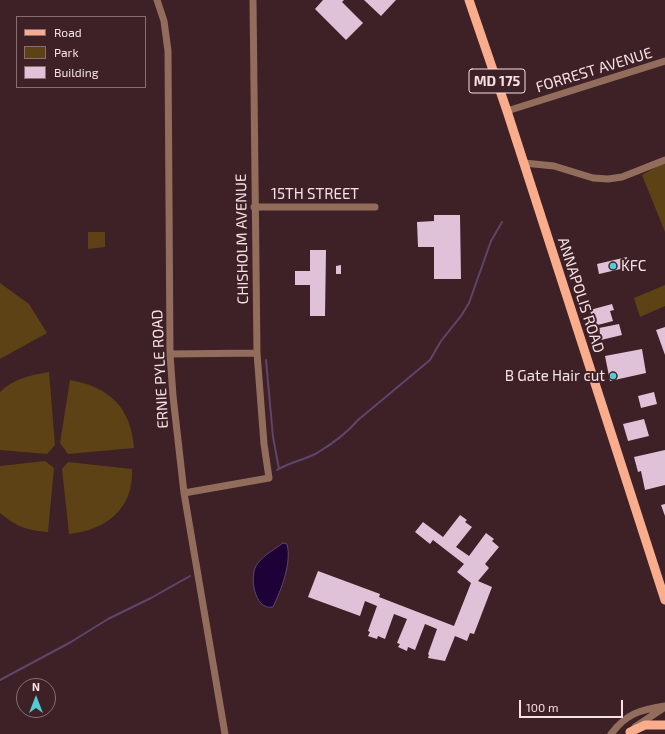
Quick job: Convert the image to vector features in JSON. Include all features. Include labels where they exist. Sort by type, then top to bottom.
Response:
[{"type":"main road","name":"ANNAPOLIS ROAD","points":[[469,0],[524,163],[665,600]]},
{"type":"main road","points":[[629,733],[645,724],[665,724]]},
{"type":"street","name":"ERNIE PYLE ROAD","points":[[157,0],[164,21],[168,51],[170,354],[175,424],[184,493],[225,734]]},
{"type":"street","name":"CHISHOLM AVENUE","points":[[184,493],[269,478],[260,404],[257,353],[254,207],[253,0]]},
{"type":"street","name":"FORREST AVENUE","points":[[507,111],[665,61]]},
{"type":"street","points":[[524,163],[554,166],[593,178],[608,179],[622,177],[665,160]]},
{"type":"street","name":"15TH STREET","points":[[254,207],[375,207]]},
{"type":"street","points":[[170,354],[257,353]]},
{"type":"street","points":[[629,733],[643,721],[665,706]]},
{"type":"street","points":[[611,734],[620,723],[641,710],[665,706]]},
{"type":"green space","points":[[665,162],[665,232],[642,175]]},
{"type":"green space","points":[[88,232],[105,232],[105,247],[88,249]]},
{"type":"green space","points":[[0,283],[29,304],[47,333],[0,359]]},
{"type":"green space","points":[[665,285],[665,306],[640,317],[634,298]]},
{"type":"green space","points":[[49,372],[55,445],[47,454],[0,450],[0,392],[16,381],[29,376]]},
{"type":"green space","points":[[70,380],[84,383],[96,388],[116,401],[123,410],[128,421],[134,448],[68,454],[60,443]]},
{"type":"green space","points":[[45,461],[54,468],[48,532],[22,527],[0,513],[0,466]]},
{"type":"green space","points":[[68,462],[132,469],[128,495],[123,506],[115,515],[95,528],[69,534],[62,469]]},
{"type":"shaded area","points":[[283,543],[287,544],[288,551],[285,576],[273,607],[266,607],[257,598],[253,583],[253,575],[255,568],[263,557]]},
{"type":"building","points":[[323,0],[344,0],[342,2],[363,23],[346,40],[315,9]]},
{"type":"building","points":[[364,0],[396,0],[381,16]]},
{"type":"building","points":[[434,215],[460,215],[461,279],[434,279],[434,247],[418,247],[417,222],[434,221]]},
{"type":"building","points":[[310,250],[326,250],[325,316],[310,316],[310,285],[295,285],[295,271],[310,271]]},
{"type":"building","name":"KFC","points":[[627,257],[629,267],[599,274],[597,264]]},
{"type":"building","points":[[341,265],[341,274],[336,274],[336,266]]},
{"type":"building","points":[[612,304],[614,310],[610,311],[613,321],[594,326],[590,310]]},
{"type":"building","points":[[619,324],[622,335],[601,340],[599,328]]},
{"type":"building","points":[[665,327],[665,355],[656,330]]},
{"type":"building","points":[[642,349],[646,373],[610,381],[605,356]]},
{"type":"building","points":[[654,392],[657,404],[641,408],[638,396]]},
{"type":"building","points":[[644,419],[649,436],[628,441],[623,424]]},
{"type":"building","points":[[665,450],[665,485],[645,490],[641,471],[638,472],[634,457]]},
{"type":"building","points":[[665,504],[665,516],[661,505]]},
{"type":"building","points":[[460,515],[467,520],[465,522],[472,527],[456,547],[469,556],[486,533],[494,539],[492,541],[499,547],[485,564],[489,568],[478,581],[492,587],[474,634],[470,633],[467,641],[455,636],[445,661],[428,658],[437,629],[425,624],[415,650],[408,647],[407,651],[398,647],[400,644],[397,643],[407,619],[394,614],[385,639],[378,636],[377,639],[368,636],[370,632],[368,631],[377,606],[365,601],[360,616],[308,597],[318,571],[380,594],[379,597],[454,626],[471,583],[457,572],[464,564],[433,540],[430,544],[415,532],[423,522],[443,537]]},
{"type":"waterway","points":[[277,470],[317,453],[334,442],[430,360],[441,341],[461,316],[469,303],[491,241],[502,222]]},
{"type":"waterway","points":[[266,360],[273,437],[279,469]]},
{"type":"waterway","points":[[0,680],[71,642],[108,619],[151,598],[190,576]]},
{"type":"place","name":"KFC","points":[[613,266]]},
{"type":"place","name":"B Gate Hair cut","points":[[613,376]]}]
